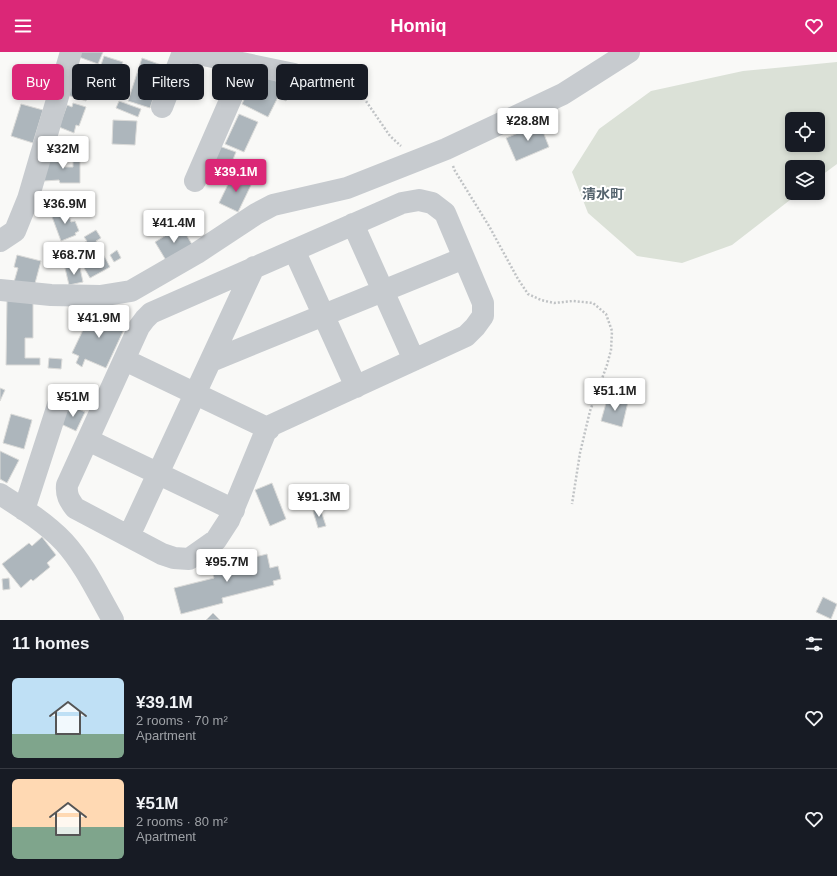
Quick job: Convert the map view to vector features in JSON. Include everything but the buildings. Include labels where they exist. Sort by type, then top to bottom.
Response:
[{"type":"street","points":[[0,241],[15,231],[28,199],[71,52]]},
{"type":"street","points":[[162,107],[183,52]]},
{"type":"street","points":[[189,52],[246,64]]},
{"type":"street","points":[[0,290],[51,295],[100,296],[131,291],[197,253],[256,214],[273,205],[347,188],[446,149],[563,94],[629,52]]},
{"type":"street","points":[[195,181],[230,100]]},
{"type":"street","points":[[419,200],[432,204],[445,213],[483,303],[483,316],[475,328],[466,336],[272,425],[265,433],[230,520],[216,540],[189,559],[174,558],[162,554],[75,508],[66,494],[67,484],[139,328],[145,319],[151,314],[294,250],[402,203],[419,200]]},
{"type":"street","points":[[353,224],[414,360]]},
{"type":"street","points":[[294,250],[356,387]]},
{"type":"street","points":[[211,361],[464,258]]},
{"type":"street","points":[[129,536],[254,268]]},
{"type":"street","points":[[125,360],[269,429]]},
{"type":"street","points":[[24,510],[59,402]]},
{"type":"street","points":[[88,440],[234,510]]},
{"type":"street","points":[[0,494],[37,519],[63,541],[74,553],[113,620]]},
{"type":"path","points":[[365,100],[390,136],[416,161]]},
{"type":"path","points":[[446,149],[455,172],[489,226],[518,279],[528,294],[541,300],[554,303],[573,301],[593,303],[606,314],[612,331],[611,350],[590,411],[580,453],[572,504]]},
{"type":"shaded area","points":[[837,62],[837,164],[825,173],[825,160],[785,160],[785,200],[790,200],[732,245],[682,263],[637,256],[588,213],[572,172],[599,129],[651,91],[743,71]]},
{"type":"district","name":"清水町","points":[[603,194]]}]
